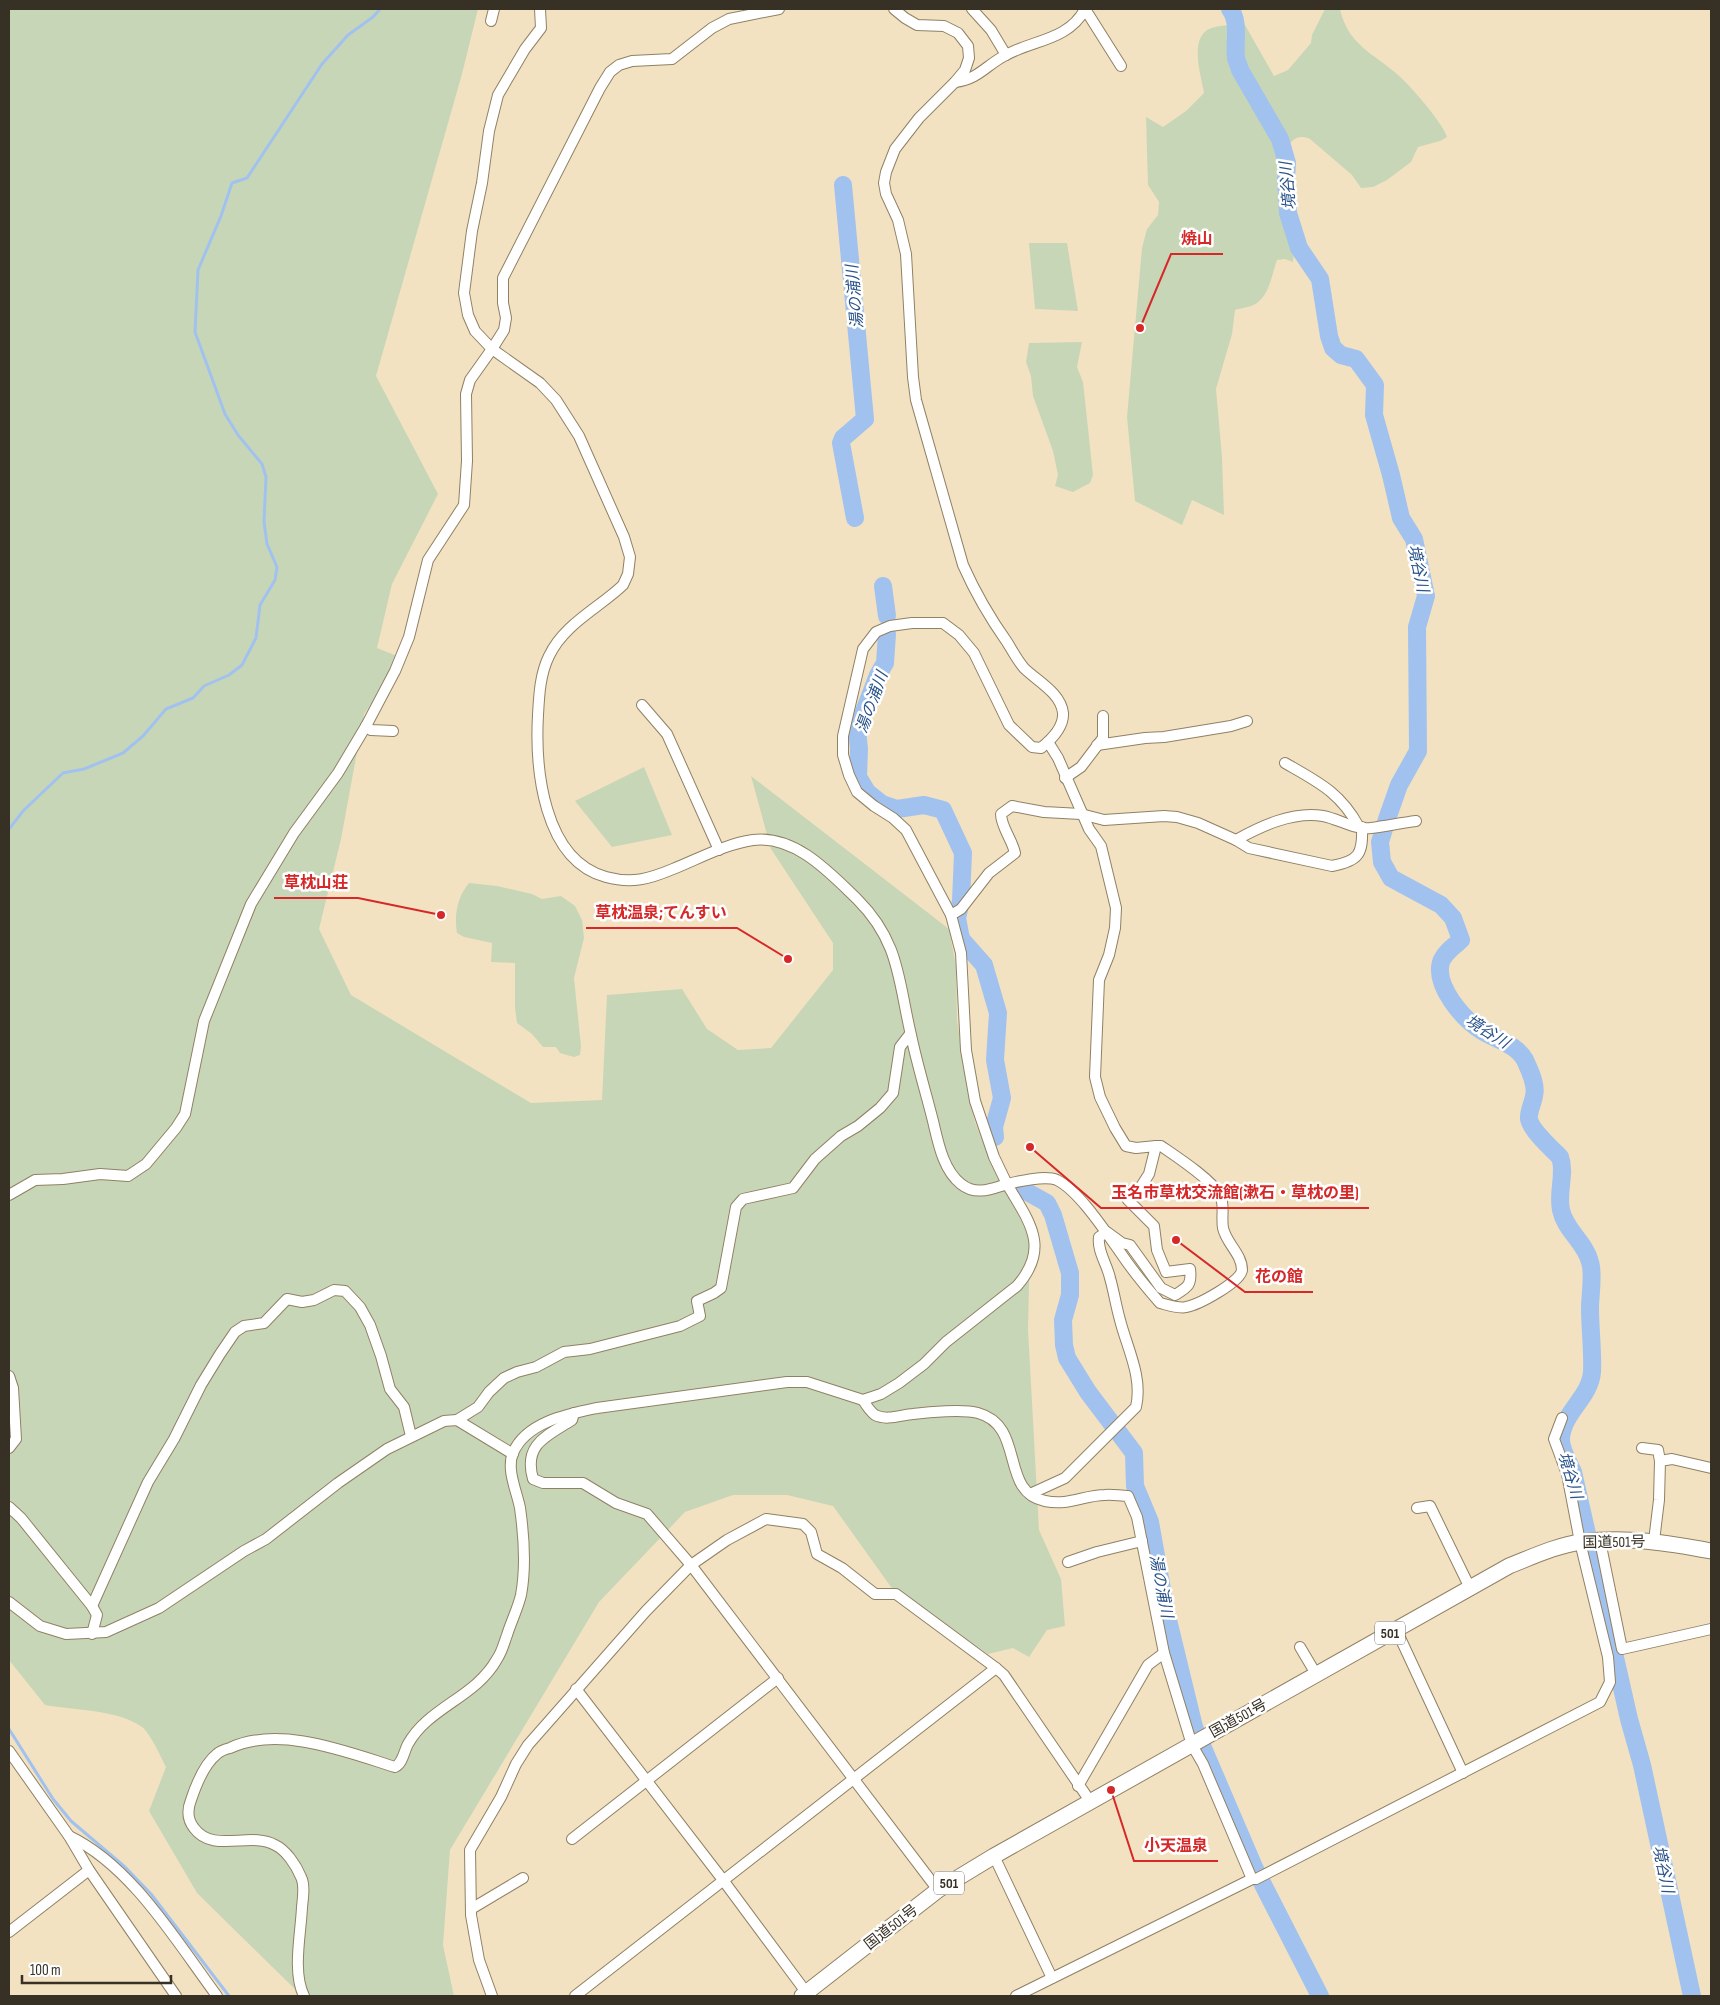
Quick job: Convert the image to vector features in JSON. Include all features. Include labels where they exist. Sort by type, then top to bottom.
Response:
[{"type":"highway","name":"国道501号","points":[[806,1995],[938,1890],[1090,1801],[1509,1566],[1542,1553],[1582,1542],[1654,1542],[1711,1551]]},
{"type":"street","points":[[491,21],[494,9]]},
{"type":"street","points":[[540,9],[541,28],[525,49],[498,95],[489,131],[482,183],[472,231],[464,293],[468,315],[476,331],[492,349],[540,383],[568,417],[579,436],[609,503],[624,537],[630,557],[628,574],[623,585],[562,636],[548,657],[542,678],[537,730],[539,776],[545,806],[552,824],[568,851],[584,866],[602,876],[627,882],[667,871],[720,850],[752,840],[774,840],[800,850],[862,905],[880,926],[891,947],[903,991],[910,1034],[938,1141],[952,1176],[970,1190],[980,1192],[1028,1179],[1056,1180],[1076,1196],[1107,1232],[1160,1303],[1186,1307],[1216,1294],[1239,1278],[1242,1270],[1238,1257],[1223,1231],[1221,1214],[1223,1201],[1210,1182],[1161,1146],[1136,1148],[1126,1146],[1100,1097],[1095,1077],[1099,980],[1109,955],[1115,928],[1116,908],[1101,846],[1081,814],[1058,758],[1048,742]]},
{"type":"street","points":[[9,1195],[35,1180],[63,1179],[100,1174],[128,1176],[146,1164],[176,1128],[185,1114],[204,1021],[251,904],[294,833],[338,773],[366,726],[395,671],[410,637],[428,560],[464,505],[467,461],[466,394],[470,380],[504,330],[506,318],[502,278],[610,72],[619,65],[632,61],[672,59],[712,28],[729,19],[779,9]]},
{"type":"street","points":[[863,1400],[881,1394],[899,1383],[924,1364],[946,1342],[1018,1286],[1034,1260],[1036,1246],[1034,1234],[994,1157],[975,1101],[966,1050],[961,953],[956,912],[906,830],[893,818],[857,792],[843,755],[843,736],[863,649],[876,632],[890,626],[912,623],[943,623],[959,635],[974,653],[1009,725],[1032,747],[1041,748],[1048,742],[1058,731],[1063,714],[1059,699],[1023,666],[993,622],[972,586],[963,565],[916,400],[906,254],[898,220],[886,194],[884,183],[895,149],[920,118],[956,82],[965,70],[970,58],[968,46],[958,33],[944,26],[917,25],[894,9]]},
{"type":"street","points":[[972,9],[991,30],[1006,54]]},
{"type":"street","points":[[956,82],[969,81],[1006,54],[1056,36],[1080,19],[1085,9]]},
{"type":"street","points":[[1085,9],[1121,66]]},
{"type":"street","points":[[642,705],[667,734],[720,850]]},
{"type":"street","points":[[1065,778],[1081,766],[1103,738],[1103,716]]},
{"type":"street","points":[[1097,745],[1164,737],[1231,726],[1247,721]]},
{"type":"street","points":[[366,726],[371,730],[393,731]]},
{"type":"street","points":[[956,912],[989,873],[1015,853],[1012,841],[1001,821],[1001,814],[1012,806],[1044,812],[1081,814],[1104,820],[1164,816],[1177,817],[1198,823],[1249,848],[1332,866],[1343,864],[1356,857],[1363,846],[1360,827],[1342,800],[1331,791],[1285,763]]},
{"type":"street","points":[[1236,840],[1254,830],[1294,817],[1322,816],[1370,828],[1393,823],[1416,822]]},
{"type":"street","points":[[9,1602],[40,1626],[66,1634],[106,1632],[159,1608],[244,1551],[266,1539],[338,1483],[387,1449],[444,1421],[457,1420],[478,1407],[489,1392],[504,1378],[516,1372],[536,1367],[564,1352],[590,1349],[680,1326],[700,1316],[697,1301],[721,1288],[736,1208],[743,1199],[793,1188],[815,1159],[841,1136],[858,1126],[880,1108],[894,1093],[900,1047],[910,1034]]},
{"type":"street","points":[[1107,1232],[1130,1245],[1161,1288],[1175,1295],[1187,1288],[1191,1280],[1190,1269],[1166,1272],[1157,1250],[1154,1226],[1128,1200],[1124,1192],[1140,1188],[1149,1174],[1156,1146]]},
{"type":"street","points":[[1030,1494],[1065,1478],[1136,1407],[1139,1394],[1135,1367],[1120,1320],[1110,1276],[1098,1244],[1099,1237],[1107,1232]]},
{"type":"street","points":[[92,1606],[148,1482],[174,1439],[201,1385],[220,1354],[234,1332],[244,1326],[264,1323],[287,1299],[302,1302],[314,1300],[334,1290],[345,1291],[360,1307],[370,1324],[390,1389],[404,1407],[411,1436]]},
{"type":"street","points":[[9,1376],[13,1388],[16,1440],[9,1448]]},
{"type":"street","points":[[304,1996],[298,1975],[303,1895],[302,1878],[285,1851],[274,1844],[256,1840],[217,1842],[200,1836],[191,1824],[188,1812],[194,1792],[207,1765],[217,1754],[239,1744],[262,1738],[287,1738],[350,1753],[395,1767],[399,1765],[407,1746],[418,1729],[436,1713],[474,1688],[486,1676],[498,1659],[521,1597],[523,1567],[522,1527],[520,1508],[512,1477],[512,1454],[528,1433],[542,1425],[574,1413],[597,1408],[787,1382],[807,1382],[863,1400],[874,1414],[886,1418],[940,1412],[976,1412],[994,1419],[1004,1431],[1012,1464],[1022,1484],[1030,1494],[1044,1501],[1071,1503],[1104,1495],[1128,1496],[1138,1518],[1164,1652],[1203,1764],[1258,1877]]},
{"type":"street","points":[[574,1413],[572,1420],[540,1440],[531,1454],[530,1466],[533,1479],[543,1483],[583,1483],[616,1503],[647,1514],[691,1565],[938,1890]]},
{"type":"street","points":[[1016,1996],[1258,1877],[1600,1702],[1610,1682],[1608,1657],[1567,1474],[1554,1439],[1562,1418]]},
{"type":"street","points":[[457,1420],[512,1454]]},
{"type":"street","points":[[1642,1448],[1658,1450],[1660,1461],[1659,1500],[1654,1542]]},
{"type":"street","points":[[1660,1461],[1672,1459],[1711,1468]]},
{"type":"street","points":[[1417,1508],[1430,1506],[1470,1588]]},
{"type":"street","points":[[9,1507],[21,1518],[92,1606],[96,1615],[92,1634]]},
{"type":"street","points":[[492,1996],[480,1960],[471,1909],[470,1850],[501,1797],[516,1764],[528,1745],[576,1689],[646,1611],[691,1565],[728,1540],[766,1519],[804,1524],[811,1532],[817,1554],[842,1568],[875,1594],[896,1594],[996,1668],[1004,1675],[1090,1801]]},
{"type":"street","points":[[1068,1562],[1097,1552],[1142,1541]]},
{"type":"street","points":[[1600,1541],[1622,1649],[1711,1629]]},
{"type":"street","points":[[1396,1629],[1463,1773]]},
{"type":"street","points":[[1300,1646],[1316,1674]]},
{"type":"street","points":[[1078,1786],[1148,1665],[1164,1652]]},
{"type":"street","points":[[575,1996],[996,1668]]},
{"type":"street","points":[[572,1839],[778,1678]]},
{"type":"street","points":[[576,1689],[723,1880],[806,1995]]},
{"type":"street","points":[[9,1752],[176,1996]]},
{"type":"street","points":[[68,1836],[87,1845],[121,1873],[150,1906],[217,1996]]},
{"type":"street","points":[[994,1856],[1052,1978]]},
{"type":"street","points":[[9,1932],[90,1870]]},
{"type":"street","points":[[471,1909],[523,1878]]},
{"type":"green space","points":[[9,9],[478,9],[462,74],[376,376],[438,494],[392,584],[377,648],[397,656],[379,693],[364,714],[341,839],[319,929],[351,995],[531,1103],[602,1100],[607,995],[682,989],[707,1029],[738,1050],[771,1048],[833,970],[833,943],[771,849],[751,776],[949,929],[956,966],[957,1020],[967,1090],[975,1122],[990,1161],[1028,1234],[1030,1245],[1028,1329],[1039,1530],[1061,1579],[1065,1626],[1047,1630],[1029,1657],[1013,1648],[988,1654],[891,1587],[833,1506],[787,1495],[733,1495],[685,1512],[599,1602],[450,1850],[443,1945],[454,1996],[302,1996],[197,1893],[149,1811],[166,1767],[145,1730],[132,1721],[109,1714],[45,1705],[9,1660]]},
{"type":"green space","points":[[1325,9],[1340,9],[1344,21],[1355,40],[1409,86],[1433,114],[1447,137],[1418,147],[1411,162],[1387,180],[1373,187],[1361,188],[1352,175],[1310,139],[1302,137],[1296,138],[1291,142],[1285,155],[1279,194],[1293,245],[1293,262],[1285,259],[1277,260],[1268,289],[1261,299],[1252,306],[1235,310],[1232,334],[1216,389],[1222,457],[1224,515],[1192,500],[1182,525],[1135,501],[1127,417],[1142,248],[1147,229],[1158,215],[1159,202],[1148,185],[1146,117],[1163,127],[1186,111],[1204,93],[1198,49],[1199,41],[1209,29],[1222,26],[1245,25],[1274,76],[1288,70],[1311,43],[1312,35]]},
{"type":"green space","points":[[1029,243],[1067,243],[1078,311],[1035,309]]},
{"type":"green space","points":[[1082,342],[1077,367],[1083,382],[1093,475],[1090,483],[1073,492],[1055,486],[1058,475],[1053,451],[1033,396],[1031,376],[1026,362],[1029,343]]},
{"type":"green space","points":[[644,767],[672,835],[612,847],[575,801]]},
{"type":"green space","points":[[469,883],[497,886],[532,894],[542,899],[561,896],[575,906],[582,920],[584,938],[574,978],[581,1046],[580,1055],[574,1057],[560,1053],[556,1047],[543,1047],[532,1034],[517,1023],[515,963],[491,962],[492,943],[464,937],[457,933],[457,907]]},
{"type":"waterway","points":[[9,829],[24,810],[63,773],[84,769],[123,753],[143,736],[166,709],[193,698],[204,686],[229,675],[242,665],[256,638],[260,605],[275,580],[277,567],[267,544],[264,522],[266,477],[262,464],[238,435],[225,414],[195,332],[198,270],[221,216],[232,183],[247,178],[322,64],[348,35],[373,17],[380,9]]},
{"type":"waterway","name":"境谷川","points":[[1230,9],[1235,20],[1236,58],[1240,70],[1280,139],[1287,163],[1288,213],[1299,248],[1320,279],[1329,336],[1333,348],[1341,355],[1356,359],[1375,385],[1374,415],[1401,518],[1414,539],[1426,596],[1417,627],[1418,751],[1399,785],[1387,819],[1380,842],[1382,862],[1391,878],[1441,905],[1453,918],[1461,940],[1442,959],[1440,971],[1442,981],[1452,1001],[1474,1026],[1511,1046],[1525,1060],[1535,1087],[1529,1119],[1537,1133],[1560,1157],[1562,1163],[1561,1210],[1567,1224],[1584,1248],[1591,1267],[1592,1372],[1586,1390],[1570,1414],[1562,1431],[1561,1444],[1573,1472],[1629,1719],[1642,1765],[1692,1996]]},
{"type":"waterway","name":"湯の浦川","points":[[843,185],[865,419],[843,438],[841,443],[855,518]]},
{"type":"waterway","name":"湯の浦川","points":[[883,586],[887,616]]},
{"type":"waterway","name":"湯の浦川","points":[[887,634],[885,663],[878,675],[857,730],[859,749],[858,777],[867,792],[882,804],[897,809],[924,805],[943,810],[963,853],[961,901],[957,918],[961,939],[984,965],[998,1013],[995,1060],[1002,1098],[994,1127],[995,1137]]},
{"type":"waterway","name":"湯の浦川","points":[[1022,1189],[1047,1203],[1053,1215],[1070,1273],[1070,1295],[1063,1320],[1064,1345],[1067,1358],[1088,1392],[1134,1453],[1135,1486],[1150,1522],[1166,1612],[1194,1727],[1254,1867],[1320,1996]]},
{"type":"waterway","points":[[9,1729],[53,1799],[71,1821],[125,1867],[151,1894],[229,1996]]},
{"type":"place","name":"焼山","points":[[1140,328]]},
{"type":"place","name":"草枕山荘","points":[[441,915]]},
{"type":"place","name":"草枕温泉;てんすい","points":[[788,959]]},
{"type":"place","name":"玉名市草枕交流館(漱石・草枕の里)","points":[[1030,1147]]},
{"type":"place","name":"花の館","points":[[1176,1240]]},
{"type":"place","name":"小天温泉","points":[[1111,1790]]}]
